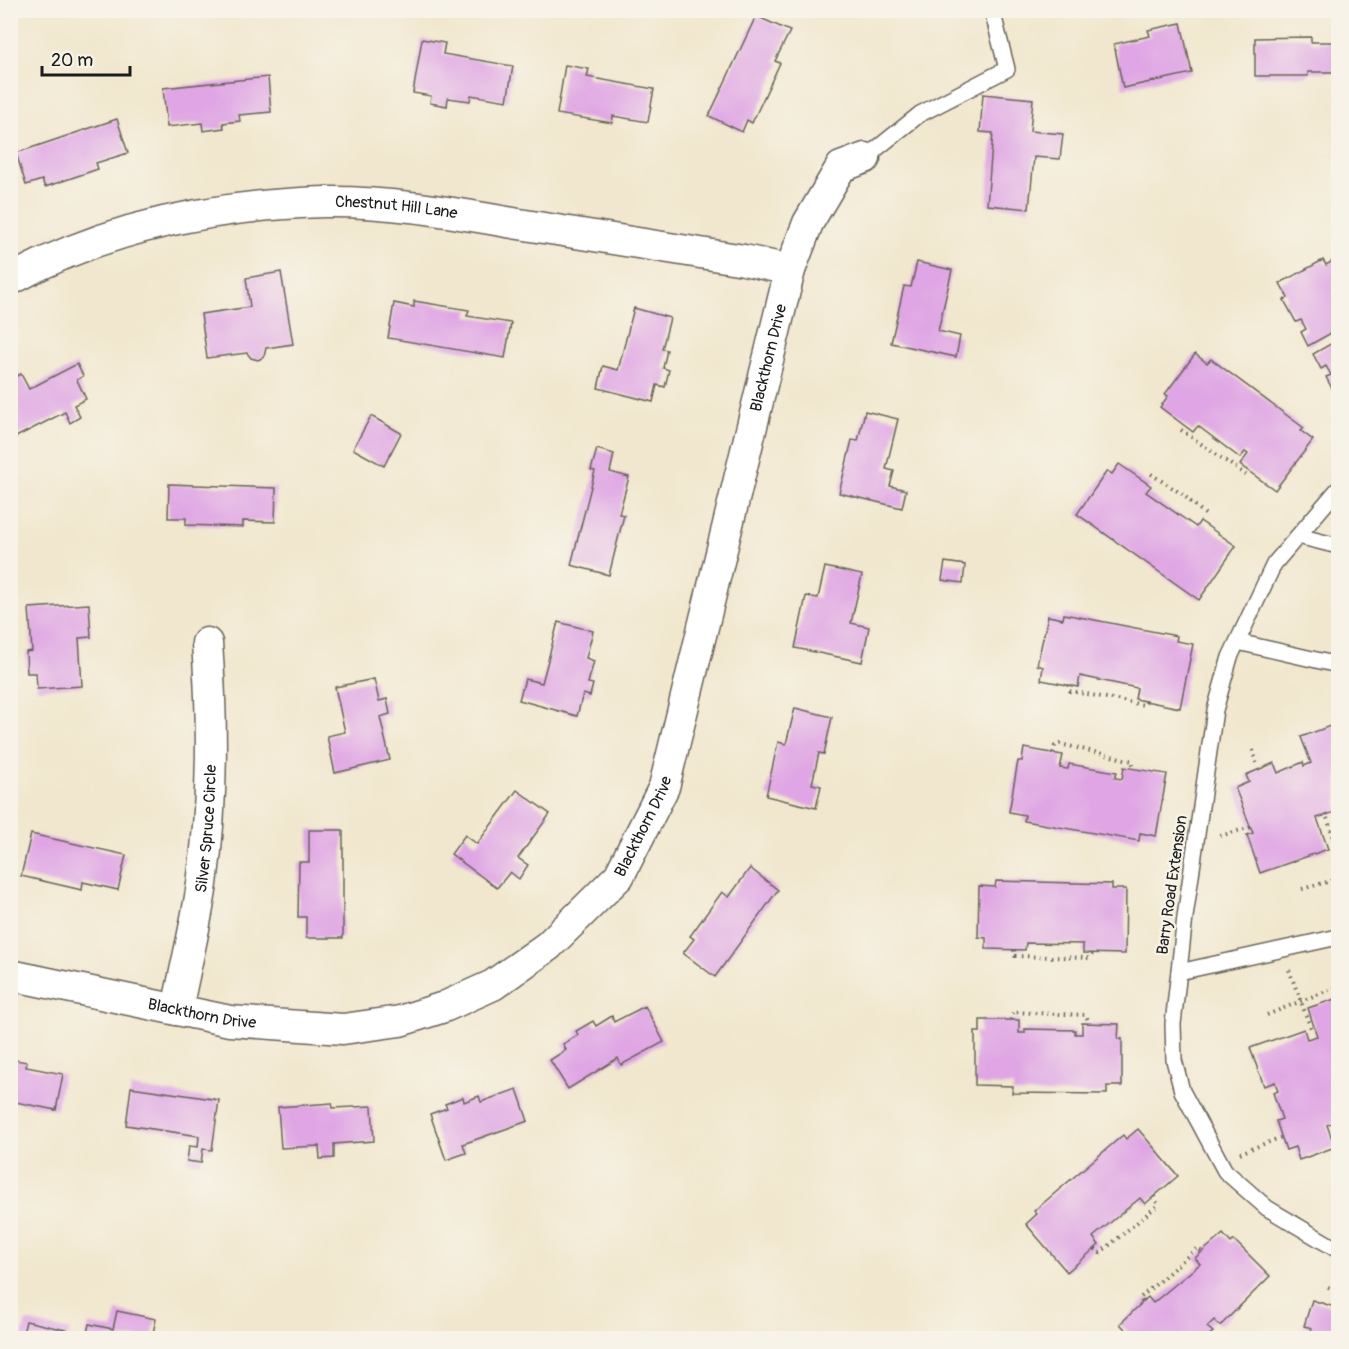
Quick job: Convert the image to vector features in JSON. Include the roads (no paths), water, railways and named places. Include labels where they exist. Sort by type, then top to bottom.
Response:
[{"type":"street","name":"Blackthorn Drive","points":[[10,975],[230,1021],[343,1029],[400,1021],[444,1007],[493,985],[548,946],[618,876],[664,787],[790,270],[808,223],[842,167],[865,158]]},
{"type":"street","name":"Chestnut Hill Lane","points":[[10,280],[91,243],[156,223],[245,208],[326,202],[415,207],[790,270]]},
{"type":"street","name":"Silver Spruce Circle","points":[[177,1010],[202,886],[208,825],[213,723],[207,643]]},
{"type":"lane","points":[[865,158],[920,114],[1007,69],[992,10]]},
{"type":"lane","name":"Barry Road Extension","points":[[1338,489],[1274,564],[1230,657],[1215,710],[1173,1023],[1174,1060],[1182,1091],[1225,1171],[1267,1208],[1338,1250]]},
{"type":"lane","points":[[1298,536],[1338,546]]},
{"type":"lane","points":[[1238,642],[1338,665]]},
{"type":"lane","points":[[1179,972],[1338,938]]}]
